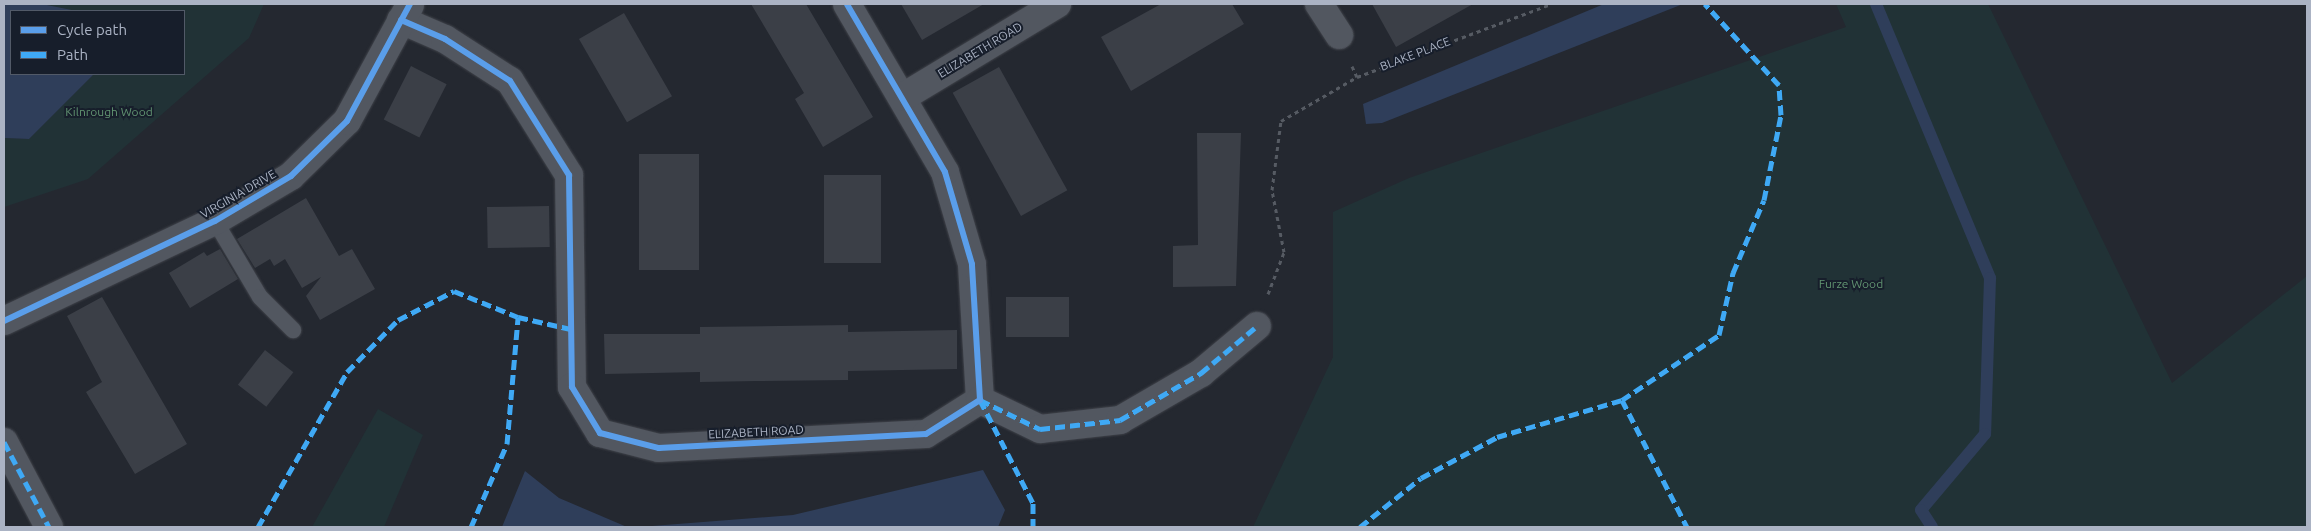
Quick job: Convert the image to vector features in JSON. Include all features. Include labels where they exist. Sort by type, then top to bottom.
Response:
[{"type":"street","points":[[847,4],[903,97],[945,172],[972,264],[980,400],[1040,429],[1120,420],[1201,373],[1257,326]]},
{"type":"street","name":"ELIZABETH ROAD","points":[[903,97],[1057,4]]},
{"type":"street","points":[[1319,4],[1339,35]]},
{"type":"street","name":"ELIZABETH ROAD","points":[[406,12],[444,40],[510,81],[569,175],[572,387],[600,433],[659,448],[926,434],[980,400]]},
{"type":"street","name":"VIRGINIA DRIVE","points":[[4,321],[215,221],[292,176],[347,121],[406,12]]},
{"type":"street","points":[[4,442],[49,527]]},
{"type":"lane","points":[[215,221],[260,297],[293,330]]},
{"type":"path","points":[[1339,35],[1357,76]]},
{"type":"green space","name":"Kilnrough Wood","points":[[42,4],[264,4],[249,38],[88,179],[4,207],[4,138],[29,139],[93,75],[185,75],[185,10],[72,10]]},
{"type":"green space","name":"Furze Wood","points":[[1836,4],[1988,4],[2172,383],[2307,276],[2307,527],[1253,527],[1333,357],[1333,212],[1409,178],[1846,27]]},
{"type":"green space","points":[[378,409],[423,435],[384,527],[312,527]]},
{"type":"water","points":[[4,4],[42,4],[72,10],[10,10],[10,75],[93,75],[29,139],[4,138]]},
{"type":"water","points":[[1604,4],[1683,4],[1382,123],[1366,124],[1363,104]]},
{"type":"water","points":[[983,470],[1005,510],[998,527],[639,527],[793,515]]},
{"type":"water","points":[[525,471],[559,498],[627,527],[502,527]]},
{"type":"building","points":[[751,4],[806,4],[873,117],[823,147],[795,99],[804,93]]},
{"type":"building","points":[[901,4],[984,4],[922,40]]},
{"type":"building","points":[[1161,4],[1232,4],[1244,24],[1131,91],[1101,37]]},
{"type":"building","points":[[1372,4],[1473,4],[1396,47]]},
{"type":"building","points":[[624,13],[672,96],[627,122],[579,39]]},
{"type":"building","points":[[411,66],[447,84],[419,138],[384,119]]},
{"type":"building","points":[[999,67],[1067,190],[1021,216],[953,93]]},
{"type":"building","points":[[1197,133],[1241,133],[1236,286],[1173,287],[1173,246],[1198,245]]},
{"type":"building","points":[[639,154],[699,154],[699,270],[639,270]]},
{"type":"building","points":[[824,175],[881,175],[881,263],[824,263]]},
{"type":"building","points":[[306,198],[339,256],[352,249],[375,289],[320,320],[306,296],[321,277],[302,288],[285,259],[274,266],[270,259],[255,268],[237,239]]},
{"type":"building","points":[[549,206],[550,247],[488,248],[487,207]]},
{"type":"building","points":[[220,249],[238,279],[190,308],[169,273],[204,252],[207,256]]},
{"type":"building","points":[[102,297],[187,444],[135,474],[86,392],[102,382],[67,316]]},
{"type":"building","points":[[1006,297],[1069,297],[1069,337],[1006,337]]},
{"type":"building","points":[[848,325],[848,332],[957,330],[957,369],[848,371],[848,380],[700,382],[700,372],[605,374],[604,334],[700,334],[700,327]]},
{"type":"building","points":[[265,350],[293,372],[266,407],[238,385]]},
{"type":"waterway","points":[[1876,4],[1990,278],[1985,434],[1921,510],[1932,527]]},
{"type":"marked path","points":[[1360,527],[1421,478],[1497,437],[1622,400],[1719,335],[1733,273],[1764,200],[1781,115],[1779,85],[1705,4]]},
{"type":"marked path","points":[[258,527],[347,372],[398,320],[454,291],[518,317],[571,329]]},
{"type":"marked path","points":[[471,527],[507,444],[518,317]]},
{"type":"marked path","points":[[980,400],[1040,429],[1120,420],[1201,373],[1257,326]]},
{"type":"marked path","points":[[980,400],[1033,503],[1033,527]]},
{"type":"marked path","points":[[1622,400],[1687,527]]},
{"type":"marked path","points":[[4,442],[49,527]]},
{"type":"cycle path","points":[[4,321],[215,221],[291,176],[347,121],[410,4]]},
{"type":"cycle path","points":[[401,20],[445,39],[510,81],[569,175],[572,387],[600,433],[659,448],[926,434],[980,400],[972,264],[945,172],[847,4]]}]
